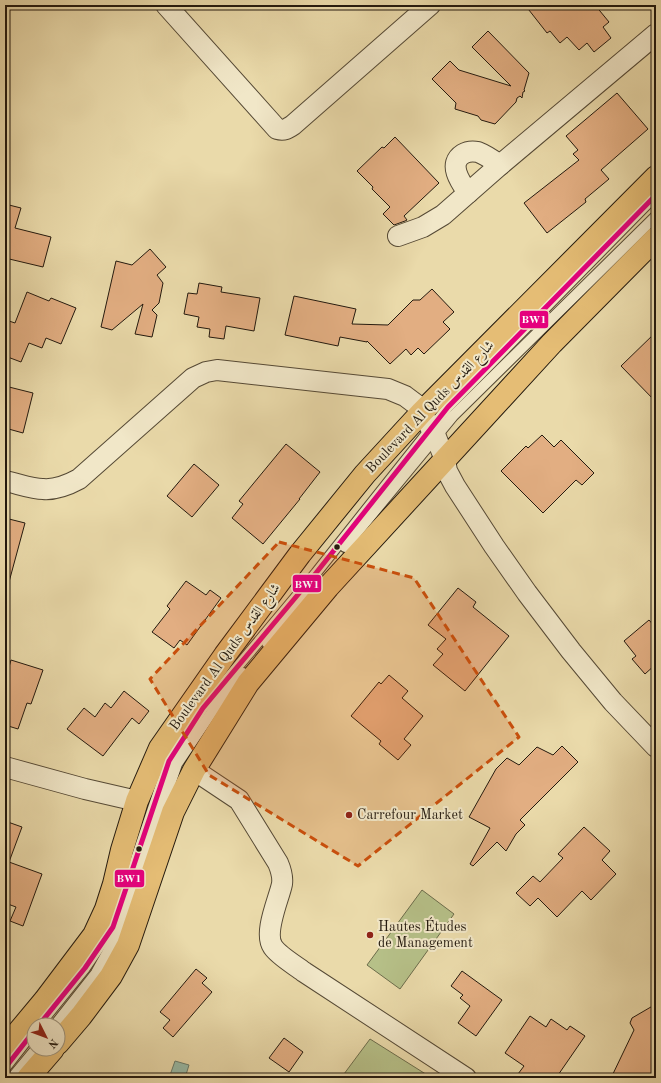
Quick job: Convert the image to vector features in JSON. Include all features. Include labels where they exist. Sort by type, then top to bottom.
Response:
[{"type":"main road","name":"Boulevard Al Quds شارع القدس","points":[[5,1048],[45,1000],[94,935],[106,909],[137,801],[160,748],[300,554],[365,474],[430,426],[656,177]]},
{"type":"main road","points":[[66,1034],[111,976],[128,945],[173,812],[194,770],[248,683],[328,587],[552,342],[656,238]]},
{"type":"main road","points":[[28,1078],[46,1057]]},
{"type":"street","points":[[166,5],[277,129],[282,130],[293,125],[430,5]]},
{"type":"street","points":[[398,236],[423,227],[433,221],[656,34]]},
{"type":"street","points":[[468,193],[459,180],[456,170],[456,162],[460,156],[468,152],[477,152],[487,156],[500,165]]},
{"type":"street","points":[[5,481],[43,490],[68,485],[79,479],[193,378],[206,372],[217,370],[388,389],[405,396],[417,405],[430,426],[445,460],[447,470],[455,486],[494,546],[571,651],[613,702],[656,747]]},
{"type":"street","points":[[5,767],[85,789],[137,801]]},
{"type":"street","points":[[194,770],[239,800],[278,863],[282,874],[282,884],[272,920],[270,938],[272,946],[304,972],[466,1078]]},
{"type":"lane","points":[[45,1017],[85,968],[113,927],[169,762],[203,708],[316,573],[430,426],[656,195]]},
{"type":"lane","points":[[61,1017],[96,973],[122,926],[177,764],[216,706],[344,548],[430,426],[453,416],[656,216]]},
{"type":"lane","points":[[5,1068],[26,1042]]},
{"type":"lane","points":[[12,1078],[29,1057]]},
{"type":"highlighted area","points":[[279,542],[414,578],[519,737],[358,866],[209,775],[150,679]]},
{"type":"green space","points":[[422,890],[454,914],[400,989],[367,965]]},
{"type":"green space","points":[[370,1039],[432,1078],[341,1078]]},
{"type":"shaded area","points":[[175,1061],[189,1065],[185,1078],[169,1078]]},
{"type":"building","points":[[525,5],[595,5],[609,22],[603,27],[611,38],[594,52],[587,43],[579,50],[567,37],[560,43],[550,31],[547,33]]},
{"type":"building","points":[[488,31],[529,73],[522,98],[520,96],[517,98],[516,102],[495,124],[481,120],[478,116],[455,109],[456,103],[432,79],[450,61],[459,70],[511,86],[472,47]]},
{"type":"building","points":[[617,93],[648,129],[601,170],[609,179],[585,199],[586,202],[547,233],[524,203],[579,160],[573,154],[578,150],[566,136]]},
{"type":"building","points":[[395,137],[439,183],[404,216],[407,220],[394,225],[383,214],[390,207],[357,171],[382,147],[384,148]]},
{"type":"building","points":[[5,204],[21,208],[15,228],[51,237],[43,267],[5,258]]},
{"type":"building","points":[[150,249],[166,267],[157,275],[163,283],[159,303],[152,310],[157,315],[152,337],[135,334],[143,304],[112,330],[101,327],[116,261],[132,265]]},
{"type":"building","points":[[199,283],[222,287],[221,292],[260,298],[254,331],[226,326],[224,339],[209,337],[210,329],[197,327],[199,317],[184,314],[188,293],[197,294]]},
{"type":"building","points":[[432,289],[454,312],[443,322],[450,329],[424,354],[418,348],[411,355],[406,349],[390,364],[367,341],[340,337],[338,346],[285,335],[294,296],[356,309],[352,324],[388,325],[413,300],[420,300]]},
{"type":"building","points":[[27,292],[49,301],[51,298],[76,308],[61,344],[46,338],[42,348],[29,343],[21,362],[5,356],[5,330],[9,321],[15,323]]},
{"type":"building","points":[[656,332],[656,402],[621,366]]},
{"type":"building","points":[[5,386],[33,393],[23,433],[5,428]]},
{"type":"building","points":[[542,435],[554,447],[561,440],[594,473],[582,485],[576,480],[543,513],[501,471],[526,446],[528,448]]},
{"type":"building","points":[[286,444],[320,472],[263,544],[232,518],[243,504],[239,501]]},
{"type":"building","points":[[194,464],[219,485],[192,517],[167,496]]},
{"type":"building","points":[[5,518],[25,523],[9,582],[5,582]]},
{"type":"building","points":[[186,581],[206,595],[210,590],[221,598],[187,645],[180,640],[174,648],[152,632],[170,609],[167,606]]},
{"type":"building","points":[[458,588],[476,602],[473,607],[509,636],[465,691],[433,665],[443,654],[437,649],[446,639],[428,625]]},
{"type":"building","points":[[649,620],[656,628],[656,664],[645,674],[632,659],[636,656],[624,641]]},
{"type":"building","points":[[11,660],[43,670],[31,704],[27,703],[18,729],[5,725],[5,666],[9,667]]},
{"type":"building","points":[[389,675],[408,691],[402,698],[423,716],[404,739],[411,745],[398,760],[379,744],[381,741],[351,716],[379,682],[381,684]]},
{"type":"building","points":[[124,691],[149,711],[139,724],[132,718],[103,756],[67,729],[84,708],[95,717],[105,703],[111,708]]},
{"type":"building","points":[[562,746],[578,762],[520,820],[525,825],[516,834],[506,851],[497,842],[473,866],[470,864],[490,828],[469,817],[496,769],[507,758],[519,765],[537,747],[553,755]]},
{"type":"building","points":[[5,821],[22,827],[9,862],[42,874],[23,926],[10,921],[16,907],[5,903]]},
{"type":"building","points":[[584,827],[610,851],[602,860],[616,874],[591,900],[582,891],[557,917],[538,898],[530,906],[516,893],[533,876],[540,882],[563,858],[558,854]]},
{"type":"building","points":[[196,969],[207,978],[202,983],[212,992],[173,1037],[163,1028],[170,1020],[160,1012]]},
{"type":"building","points":[[462,971],[502,1000],[476,1036],[458,1023],[470,1006],[460,998],[463,995],[451,986]]},
{"type":"building","points":[[656,1004],[656,1078],[611,1078],[634,1030],[630,1023],[632,1018]]},
{"type":"building","points":[[530,1016],[546,1027],[551,1019],[567,1030],[570,1026],[585,1036],[556,1078],[515,1078],[524,1066],[505,1053]]},
{"type":"building","points":[[284,1038],[303,1052],[289,1072],[269,1058]]},
{"type":"transit line","name":"BW1","points":[[45,1017],[85,968],[113,927],[169,761],[203,708],[316,573],[448,407],[656,195]]},
{"type":"transit line","name":"BW1","points":[[5,1068],[26,1041]]},
{"type":"place","name":"Carrefour Market","points":[[349,815]]},
{"type":"place","name":"Hautes Études de Management","points":[[370,935]]}]
